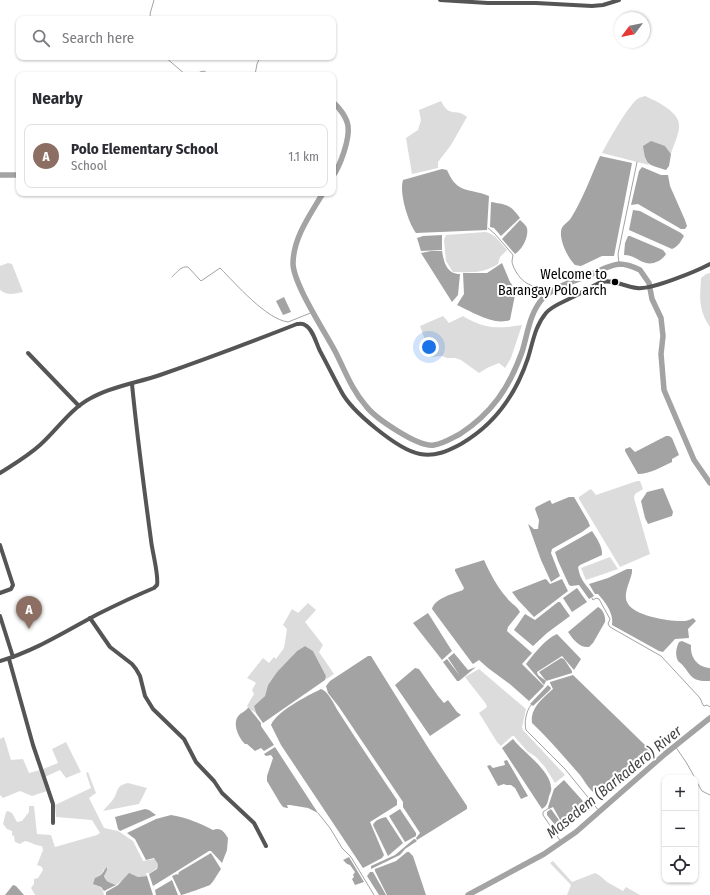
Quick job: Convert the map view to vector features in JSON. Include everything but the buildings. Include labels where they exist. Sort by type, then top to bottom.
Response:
[{"type":"street","points":[[440,0],[592,6],[619,0]]},
{"type":"street","points":[[0,473],[28,455],[41,444],[78,406],[101,392],[118,386],[132,384],[225,352],[302,323],[306,324],[312,334],[341,392],[353,408],[380,432],[406,448],[420,454],[438,454],[455,447],[476,434],[491,422],[502,409],[509,398],[528,358],[535,332],[541,320],[547,312],[558,304],[605,281],[639,289],[691,273],[710,264]]},
{"type":"street","points":[[28,353],[78,406]]},
{"type":"street","points":[[0,661],[38,647],[119,603],[154,588],[158,583],[140,461],[132,384]]},
{"type":"street","points":[[0,546],[13,584],[11,589],[0,593]]},
{"type":"street","points":[[0,616],[33,745],[52,804],[53,823]]},
{"type":"street","points":[[90,618],[110,648],[132,664],[136,669],[140,676],[145,696],[153,710],[184,739],[196,762],[214,781],[222,793],[254,823],[266,846]]},
{"type":"shaded area","points":[[645,96],[666,108],[676,116],[679,126],[671,154],[665,146],[645,159],[649,165],[602,153],[630,107],[639,98]]},
{"type":"shaded area","points":[[441,101],[447,110],[463,114],[467,117],[451,145],[438,162],[438,168],[412,174],[406,138],[418,130],[421,120],[419,110]]},
{"type":"shaded area","points":[[485,232],[494,236],[507,250],[500,257],[498,264],[482,271],[453,272],[446,261],[444,240],[446,235]]},
{"type":"shaded area","points":[[8,263],[12,264],[23,292],[8,294],[0,290],[0,266]]},
{"type":"shaded area","points":[[710,273],[710,327],[703,315],[700,298],[701,278]]},
{"type":"shaded area","points":[[443,316],[449,323],[463,316],[485,326],[491,327],[522,325],[511,358],[505,368],[499,363],[479,373],[461,360],[455,358],[447,358],[442,356],[431,357],[420,326]]},
{"type":"shaded area","points":[[640,481],[643,489],[635,494],[634,498],[650,554],[620,567],[579,497],[591,489],[596,495]]},
{"type":"shaded area","points":[[610,557],[618,569],[586,580],[581,568]]},
{"type":"shaded area","points":[[308,603],[316,610],[305,622],[323,645],[319,652],[334,674],[325,680],[326,676],[313,651],[305,646],[297,651],[277,672],[268,685],[265,696],[254,706],[256,713],[247,706],[254,694],[252,690],[256,683],[247,678],[263,658],[269,663],[274,657],[276,659],[284,648],[287,629],[283,625],[292,609],[298,613]]},
{"type":"shaded area","points":[[479,669],[526,709],[522,727],[523,730],[565,775],[555,783],[545,767],[536,757],[527,751],[514,736],[512,736],[501,746],[497,742],[479,713],[487,707],[486,704],[465,677]]},
{"type":"shaded area","points":[[4,737],[11,760],[23,759],[29,773],[40,770],[47,791],[32,796],[20,791],[3,798],[0,795],[0,739]]},
{"type":"shaded area","points":[[66,742],[81,772],[66,778],[60,770],[45,777],[43,769],[58,763],[52,749]]},
{"type":"shaded area","points":[[88,772],[96,793],[89,798],[104,828],[118,831],[133,841],[143,861],[154,859],[157,861],[158,865],[156,869],[150,873],[146,873],[147,876],[138,877],[131,874],[116,885],[106,880],[104,869],[101,875],[95,878],[95,885],[101,888],[104,895],[35,895],[31,888],[34,884],[34,879],[38,878],[43,870],[42,867],[37,865],[43,850],[42,846],[25,841],[20,844],[15,842],[12,831],[7,829],[3,824],[6,812],[8,811],[12,813],[17,822],[22,821],[29,812],[29,806],[34,806],[37,834],[51,835],[55,847],[97,835],[100,833],[92,820],[56,817],[55,805],[91,788],[86,773]]},
{"type":"shaded area","points":[[128,783],[147,788],[139,804],[103,811],[113,800],[118,788]]},
{"type":"shaded area","points":[[553,861],[572,882],[595,873],[623,891],[626,887],[640,895],[567,895],[571,885],[550,863]]},
{"type":"water","points":[[651,141],[665,146],[671,154],[669,166],[666,170],[648,163],[643,146]]},
{"type":"water","points":[[600,156],[632,163],[614,256],[602,256],[581,266],[575,265],[567,254],[563,245],[561,230],[571,218],[579,203]]},
{"type":"water","points":[[642,167],[661,175],[668,175],[670,186],[687,226],[685,229],[681,229],[638,204],[631,205],[639,171]]},
{"type":"water","points":[[442,169],[447,170],[451,178],[459,187],[489,196],[487,230],[416,233],[410,222],[403,200],[403,180]]},
{"type":"water","points":[[491,202],[508,206],[514,210],[520,218],[501,236],[494,228],[490,227]]},
{"type":"water","points":[[633,210],[640,211],[684,236],[678,245],[672,249],[629,230]]},
{"type":"water","points":[[520,220],[527,227],[527,235],[522,246],[515,254],[502,239]]},
{"type":"water","points":[[442,235],[442,250],[421,251],[417,238],[423,236]]},
{"type":"water","points":[[628,236],[663,250],[666,254],[658,262],[652,263],[643,262],[631,256],[624,255],[625,243]]},
{"type":"water","points":[[442,251],[445,264],[449,270],[456,274],[460,274],[458,295],[452,302],[421,253]]},
{"type":"water","points":[[502,263],[510,282],[516,290],[510,320],[497,321],[489,319],[457,305],[464,294],[463,273],[487,273]]},
{"type":"water","points":[[284,297],[291,312],[283,315],[276,301]]},
{"type":"water","points":[[666,436],[672,438],[679,455],[672,459],[672,462],[660,468],[651,472],[638,474],[625,449],[630,447],[635,452]]},
{"type":"water","points":[[663,488],[673,512],[672,516],[648,524],[641,501],[647,492]]},
{"type":"water","points":[[569,497],[574,497],[590,526],[552,549],[551,553],[560,576],[551,582],[528,524],[534,529],[538,529],[539,520],[535,509],[536,507],[550,500],[552,504]]},
{"type":"water","points":[[592,531],[600,545],[602,555],[578,567],[582,579],[594,596],[589,599],[579,585],[569,585],[555,552]]},
{"type":"water","points":[[484,560],[500,589],[520,612],[508,627],[507,631],[532,653],[522,664],[544,686],[529,701],[479,660],[473,664],[432,609],[440,599],[463,590],[464,588],[455,569]]},
{"type":"water","points":[[627,569],[632,569],[626,595],[627,602],[630,607],[644,614],[662,619],[684,621],[693,618],[696,621],[688,629],[689,638],[675,639],[663,652],[612,625],[612,617],[609,609],[598,594],[595,594],[589,584],[608,578]]},
{"type":"water","points":[[545,579],[550,584],[562,579],[568,591],[534,617],[512,592]]},
{"type":"water","points":[[577,588],[587,602],[572,612],[563,598]]},
{"type":"water","points":[[560,602],[570,616],[547,633],[533,646],[514,630],[525,614],[535,620]]},
{"type":"water","points":[[598,607],[604,613],[605,622],[593,643],[589,647],[582,646],[568,632]]},
{"type":"water","points":[[428,613],[452,651],[442,660],[413,623]]},
{"type":"water","points":[[557,634],[581,659],[574,670],[562,656],[537,672],[538,675],[546,681],[544,685],[526,664],[544,643]]},
{"type":"water","points":[[682,641],[691,645],[692,654],[695,661],[701,666],[710,668],[710,681],[697,680],[693,678],[678,661],[676,656],[677,649],[679,642]]},
{"type":"water","points":[[305,646],[313,651],[326,676],[325,680],[263,723],[256,713],[254,706],[265,696],[268,685],[277,672],[297,651]]},
{"type":"water","points":[[454,653],[468,670],[476,667],[459,681],[457,681],[443,662],[447,659],[460,676],[448,658]]},
{"type":"water","points":[[368,656],[371,656],[429,749],[467,806],[467,809],[417,840],[416,838],[420,833],[403,807],[403,802],[328,693],[326,686],[330,681]]},
{"type":"water","points":[[561,658],[564,659],[572,673],[546,681],[539,672]]},
{"type":"water","points":[[415,668],[419,669],[444,703],[448,700],[461,715],[430,736],[395,685]]},
{"type":"water","points":[[573,675],[645,745],[649,751],[643,760],[628,770],[606,791],[594,793],[563,755],[532,723],[535,708],[553,689],[550,682]]},
{"type":"water","points":[[548,685],[551,688],[550,690],[533,706],[530,704]]},
{"type":"water","points":[[321,689],[324,690],[331,698],[352,733],[397,800],[397,805],[370,822],[384,855],[382,858],[363,868],[281,745],[271,725],[279,714]]},
{"type":"water","points":[[248,708],[261,723],[261,726],[274,745],[264,751],[261,748],[255,751],[245,744],[236,729],[237,717]]},
{"type":"water","points":[[513,739],[541,768],[549,781],[551,792],[547,804],[542,809],[502,748]]},
{"type":"water","points":[[275,747],[318,813],[308,808],[290,805],[287,805],[288,808],[283,807],[280,803],[267,781],[267,776],[273,758],[271,755],[266,756],[264,754]]},
{"type":"water","points":[[507,760],[528,796],[521,799],[515,788],[511,785],[504,784],[498,786],[487,766],[490,765],[493,768],[505,765],[504,761]]},
{"type":"water","points":[[564,780],[582,800],[587,808],[581,816],[566,827],[563,825],[553,807],[549,809],[548,807],[554,789]]},
{"type":"water","points":[[145,809],[156,815],[120,831],[118,829],[115,817]]},
{"type":"water","points":[[400,809],[416,833],[416,836],[405,842],[389,816]]},
{"type":"water","points":[[551,809],[561,823],[556,826],[547,815],[547,812]]},
{"type":"water","points":[[171,815],[182,817],[213,830],[218,829],[222,831],[228,838],[227,850],[222,863],[211,851],[209,851],[153,886],[149,874],[157,869],[158,865],[154,858],[146,860],[135,839],[127,833],[156,819]]},
{"type":"water","points":[[386,817],[403,843],[388,856],[373,825],[380,819]]},
{"type":"water","points":[[414,839],[417,841],[405,849],[400,855],[371,869],[371,866],[395,855]]},
{"type":"water","points":[[407,852],[413,856],[426,895],[387,895],[375,869],[396,861]]},
{"type":"water","points":[[211,853],[221,869],[213,881],[210,885],[181,895],[172,876],[178,875],[179,872]]},
{"type":"water","points":[[349,857],[364,882],[355,885],[352,879],[355,872],[350,865],[343,860]]},
{"type":"water","points":[[107,867],[104,876],[106,880],[116,885],[104,891],[101,887],[93,884],[95,878],[101,875]]},
{"type":"water","points":[[370,872],[373,872],[386,895],[379,895],[367,876]]},
{"type":"water","points":[[129,873],[138,877],[147,876],[153,895],[106,895],[106,892],[118,885]]},
{"type":"water","points":[[172,880],[178,895],[156,895],[155,890]]},
{"type":"water","points":[[13,885],[16,886],[24,895],[5,895]]},
{"type":"waterway","points":[[150,16],[154,0]]},
{"type":"waterway","points":[[168,60],[182,72]]},
{"type":"waterway","points":[[256,72],[259,60]]},
{"type":"waterway","points":[[200,72],[206,72]]},
{"type":"waterway","name":"Masedem (Barkadero) River","points":[[336,105],[344,116],[348,126],[344,152],[336,171]]},
{"type":"waterway","points":[[619,264],[618,254],[637,162]]},
{"type":"waterway","name":"Masedem (Barkadero) River","points":[[0,175],[16,175]]},
{"type":"waterway","name":"Masedem (Barkadero) River","points":[[321,196],[299,236],[294,254],[293,264],[295,273],[304,296],[353,387],[361,400],[378,418],[408,437],[427,445],[441,443],[460,434],[490,408],[505,388],[522,352],[532,317],[538,304],[543,298],[553,290],[565,284],[619,264],[640,270],[649,283],[652,299],[661,318],[663,336],[661,354],[664,390],[694,460],[710,483]]},
{"type":"waterway","points":[[488,228],[513,255],[513,266],[522,280],[549,293]]},
{"type":"waterway","points":[[172,277],[181,268],[188,267],[201,281],[220,268],[252,300],[270,315],[288,322],[313,312]]},
{"type":"waterway","points":[[592,598],[593,600],[596,598],[599,599],[610,619],[608,624],[610,627],[661,656],[700,698],[703,705],[710,707]]},
{"type":"waterway","points":[[531,705],[526,717],[526,730],[565,769],[600,812]]},
{"type":"waterway","name":"Masedem (Barkadero) River","points":[[468,895],[544,854],[576,832],[665,754],[710,718]]},
{"type":"waterway","points":[[675,746],[693,775]]},
{"type":"waterway","points":[[698,784],[702,791],[710,795]]},
{"type":"waterway","points":[[549,808],[543,812],[543,815],[561,842]]},
{"type":"waterway","points":[[318,813],[330,828],[342,848],[351,857],[374,895]]},
{"type":"place","name":"Welcome to Barangay Polo arch","points":[[615,282]]},
{"type":"place","name":"Polo Elementary School","points":[[29,629]]}]
